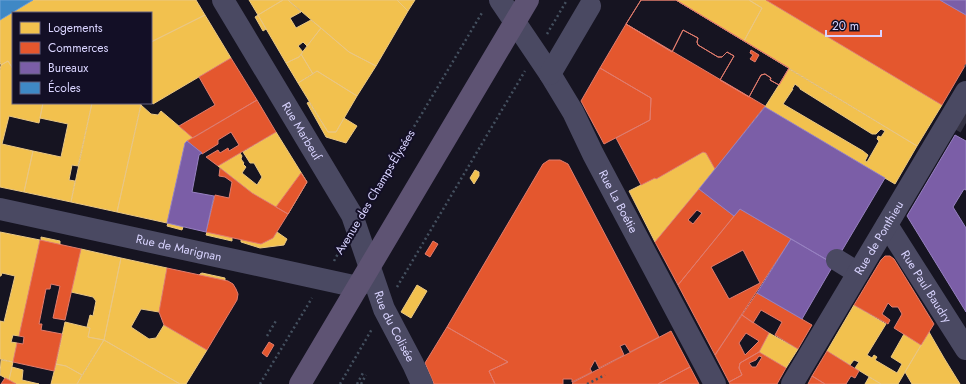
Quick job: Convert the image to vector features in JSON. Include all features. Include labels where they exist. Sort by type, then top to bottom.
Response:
[{"type":"main road","points":[[300,384],[528,0]]},
{"type":"street","name":"Rue Marbeuf","points":[[223,0],[352,215],[370,267]]},
{"type":"street","name":"Rue La Boétie","points":[[493,3],[515,22],[550,74],[573,112],[593,154],[715,384]]},
{"type":"street","points":[[550,74],[590,6]]},
{"type":"street","name":"Rue de Ponthieu","points":[[792,384],[966,92]]},
{"type":"street","name":"Rue de Marignan","points":[[0,209],[358,287]]},
{"type":"street","name":"Rue Paul Baudry","points":[[887,225],[966,349]]},
{"type":"street","points":[[837,260],[858,273]]},
{"type":"street","name":"Rue du Colisée","points":[[370,267],[384,309],[422,384]]},
{"type":"path","points":[[546,36],[567,0]]},
{"type":"path","name":"Avenue des Champs-Élysées","points":[[260,384],[356,223],[493,3]]},
{"type":"path","points":[[394,293],[526,71]]},
{"type":"path","points":[[267,336],[277,319]]},
{"type":"path","points":[[340,384],[375,325]]},
{"type":"path","points":[[357,384],[365,374],[361,384]]},
{"type":"path","points":[[587,384],[604,375]]},
{"type":"building: Logements","points":[[33,0],[196,0],[205,15],[152,42],[152,12],[13,12]]},
{"type":"building: Logements","points":[[249,0],[283,0],[258,15]]},
{"type":"building: Logements","points":[[283,0],[288,0],[301,12],[290,18],[296,28],[311,20],[321,28],[307,46],[303,42],[298,46],[303,52],[299,57],[286,63],[258,15]]},
{"type":"building: Logements","points":[[288,0],[397,0],[408,11],[376,66],[349,52]]},
{"type":"building: Logements","points":[[397,0],[415,0],[408,11]]},
{"type":"building: Logements","points":[[676,0],[749,0],[762,8],[744,41]]},
{"type":"building: Logements","points":[[749,0],[766,0],[942,105],[917,146],[744,41],[762,8]]},
{"type":"building: Logements","points":[[12,13],[12,67],[8,61],[1,65],[0,62],[0,20]]},
{"type":"building: Logements","points":[[205,15],[231,58],[153,104],[152,42]]},
{"type":"building: Logements","points":[[258,15],[266,29],[263,31],[255,17]]},
{"type":"building: Logements","points":[[321,28],[349,52],[376,66],[357,96],[317,71],[313,74],[301,54]]},
{"type":"building: Logements","points":[[301,54],[313,74],[298,83],[286,63],[299,57]]},
{"type":"building: Logements","points":[[8,61],[12,67],[12,104],[43,104],[39,123],[9,116],[2,144],[33,151],[24,192],[0,187],[1,65]]},
{"type":"building: Logements","points":[[789,69],[917,146],[895,184],[765,107]],"holes":[[[795,84],[872,134],[876,134],[881,129],[885,131],[881,137],[878,136],[877,139],[879,141],[867,162],[865,161],[868,155],[863,151],[783,104]]]},
{"type":"building: Logements","points":[[317,71],[357,96],[336,132],[328,132],[298,83]]},
{"type":"building: Logements","points":[[309,102],[328,132],[336,132],[344,118],[357,126],[346,143],[326,137],[307,103]]},
{"type":"building: Logements","points":[[43,104],[92,104],[78,166],[72,165],[69,180],[75,181],[71,202],[24,192],[33,151],[61,157],[68,124],[40,118]]},
{"type":"building: Logements","points":[[92,104],[141,104],[117,212],[71,202]]},
{"type":"building: Logements","points":[[141,105],[151,114],[158,115],[161,111],[193,138],[185,143],[167,223],[117,212]]},
{"type":"building: Logements","points":[[276,132],[307,182],[288,214],[252,193],[218,166],[240,153],[242,156],[241,159],[244,163],[243,164],[246,167],[242,173],[257,185],[262,177],[254,163],[250,163],[243,152]]},
{"type":"building: Logements","points":[[703,152],[706,153],[715,169],[655,242],[629,191],[655,178],[656,179]]},
{"type":"building: Logements","points":[[475,170],[479,172],[479,176],[474,184],[470,178]]},
{"type":"building: Logements","points":[[168,223],[183,227],[182,230],[167,226]]},
{"type":"building: Logements","points":[[0,232],[40,240],[19,336],[13,335],[11,342],[17,343],[13,362],[0,359],[0,321],[4,322],[15,276],[2,273],[0,276]]},
{"type":"building: Logements","points":[[207,232],[232,237],[232,241],[206,235]]},
{"type":"building: Logements","points":[[277,232],[287,239],[284,245],[260,248],[241,242],[241,239],[261,244],[273,238]]},
{"type":"building: Logements","points":[[41,237],[60,241],[60,245],[41,240]]},
{"type":"building: Logements","points":[[81,249],[121,258],[104,340],[88,337],[90,328],[87,327],[90,315],[93,316],[96,301],[93,297],[71,292]]},
{"type":"building: Logements","points":[[121,258],[167,268],[159,312],[141,309],[131,327],[149,339],[156,338],[164,325],[207,350],[186,384],[180,384],[104,340]]},
{"type":"building: Logements","points":[[202,273],[225,278],[225,281],[199,275]]},
{"type":"building: Logements","points":[[417,285],[427,291],[411,318],[401,312]]},
{"type":"building: Logements","points":[[854,305],[886,324],[867,355],[872,358],[874,355],[877,357],[875,360],[897,373],[902,364],[891,357],[904,334],[921,345],[898,384],[881,384],[855,368],[859,362],[854,360],[850,365],[827,351]]},
{"type":"building: Logements","points":[[65,322],[90,328],[88,337],[104,340],[82,375],[66,366],[56,364]]},
{"type":"building: Logements","points":[[929,332],[960,384],[912,384],[905,372]]},
{"type":"building: Logements","points":[[769,333],[798,349],[786,368],[759,352]]},
{"type":"building: Logements","points":[[104,340],[180,384],[77,384]]},
{"type":"building: Logements","points":[[1,360],[13,362],[9,380],[0,375]]},
{"type":"building: Logements","points":[[56,364],[66,366],[82,375],[77,384],[51,384]]},
{"type":"building: Logements","points":[[12,367],[23,370],[22,380],[39,384],[16,384],[9,380]]},
{"type":"building: Logements","points":[[869,377],[881,384],[865,384]]},
{"type":"building: Commerces","points":[[641,0],[676,0],[789,68],[779,85],[770,80],[771,78],[765,74],[761,75],[749,97],[720,80],[734,56],[727,52],[722,57],[718,57],[698,45],[698,38],[683,30],[672,52],[626,24]],"holes":[[[751,50],[759,55],[755,62],[750,59],[753,55],[750,53]]]},
{"type":"building: Commerces","points":[[641,0],[676,0],[789,68],[779,85],[770,80],[771,78],[765,74],[761,75],[749,97],[720,80],[734,56],[727,52],[722,57],[718,57],[698,45],[698,38],[683,30],[672,52],[626,24]]},
{"type":"building: Commerces","points":[[766,0],[940,0],[966,15],[966,64],[942,105]]},
{"type":"building: Commerces","points":[[626,24],[765,106],[715,169],[706,153],[703,152],[656,179],[655,178],[641,185],[616,138],[650,120],[651,98],[600,68]]},
{"type":"building: Commerces","points":[[231,58],[257,100],[193,138],[179,126],[215,105],[199,77]]},
{"type":"building: Commerces","points":[[600,68],[651,98],[650,120],[604,144],[581,101]]},
{"type":"building: Commerces","points":[[257,100],[276,132],[218,166],[206,157],[218,150],[220,153],[228,148],[229,151],[239,145],[231,132],[218,140],[218,144],[202,154],[187,141]]},
{"type":"building: Commerces","points":[[549,160],[560,160],[568,164],[659,337],[630,352],[625,344],[620,346],[624,355],[599,368],[595,360],[590,369],[592,372],[572,382],[572,379],[563,379],[563,384],[495,384],[489,371],[508,362],[447,327],[543,164]]},
{"type":"building: Commerces","points":[[220,168],[252,193],[288,214],[273,238],[261,244],[206,232],[215,195],[229,198],[232,182],[225,177],[219,176]]},
{"type":"building: Commerces","points":[[301,173],[307,182],[288,214],[276,207]]},
{"type":"building: Commerces","points":[[699,189],[734,216],[678,285],[655,242]],"holes":[[[697,210],[702,213],[693,224],[688,220]]]},
{"type":"building: Commerces","points":[[740,209],[791,239],[715,355],[678,285]],"holes":[[[743,250],[760,283],[729,299],[711,267]]]},
{"type":"building: Commerces","points":[[40,240],[81,249],[65,320],[53,318],[60,286],[51,284],[50,289],[46,289],[39,324],[42,324],[41,330],[62,334],[54,371],[13,362],[17,343],[23,344],[24,337],[19,336]]},
{"type":"building: Commerces","points":[[433,241],[438,244],[430,257],[425,254]]},
{"type":"building: Commerces","points":[[885,256],[890,256],[894,259],[934,324],[921,345],[894,328],[902,314],[898,307],[892,307],[888,303],[882,314],[890,320],[888,324],[854,305],[881,260]]},
{"type":"building: Commerces","points":[[167,268],[228,281],[233,284],[236,289],[238,294],[237,300],[207,350],[164,325],[159,312]]},
{"type":"building: Commerces","points":[[757,293],[812,325],[798,349],[775,335],[782,322],[761,310],[753,323],[742,315]]},
{"type":"building: Commerces","points":[[742,315],[769,333],[759,352],[740,363],[739,368],[742,375],[729,382],[715,355]],"holes":[[[746,333],[759,341],[745,355],[739,343]]]},
{"type":"building: Commerces","points":[[447,327],[508,362],[489,371],[495,384],[434,384],[425,363]]},
{"type":"building: Commerces","points":[[671,331],[690,367],[658,384],[572,383]]},
{"type":"building: Commerces","points":[[269,342],[274,345],[267,357],[262,353]]},
{"type":"building: Commerces","points":[[827,351],[859,371],[855,378],[851,376],[846,384],[825,384],[812,376]]},
{"type":"building: Commerces","points":[[759,352],[786,368],[777,384],[730,384],[729,382],[742,375],[739,368],[740,363]],"holes":[[[759,356],[762,357],[756,367],[752,367],[749,363],[756,360]]]},
{"type":"building: Commerces","points":[[690,367],[699,384],[658,384]]},
{"type":"building: Commerces","points":[[812,376],[825,384],[808,384]]},
{"type":"building: Commerces","points":[[5,378],[9,380],[16,384],[1,384]]},
{"type":"building: Bureaux","points":[[940,0],[966,0],[966,15],[945,3]]},
{"type":"building: Bureaux","points":[[765,107],[885,178],[834,264],[740,209],[734,216],[699,189]]},
{"type":"building: Bureaux","points":[[955,135],[966,141],[966,190],[964,189],[953,207],[966,228],[966,312],[907,216]]},
{"type":"building: Bureaux","points":[[187,141],[202,153],[199,155],[192,192],[214,196],[206,232],[167,223],[185,143]]},
{"type":"building: Bureaux","points":[[791,239],[834,264],[802,319],[757,293]]},
{"type":"building: Écoles","points":[[0,0],[33,0],[12,12],[0,20]]},
{"type":"tunnel","points":[[952,115],[966,123]]}]
